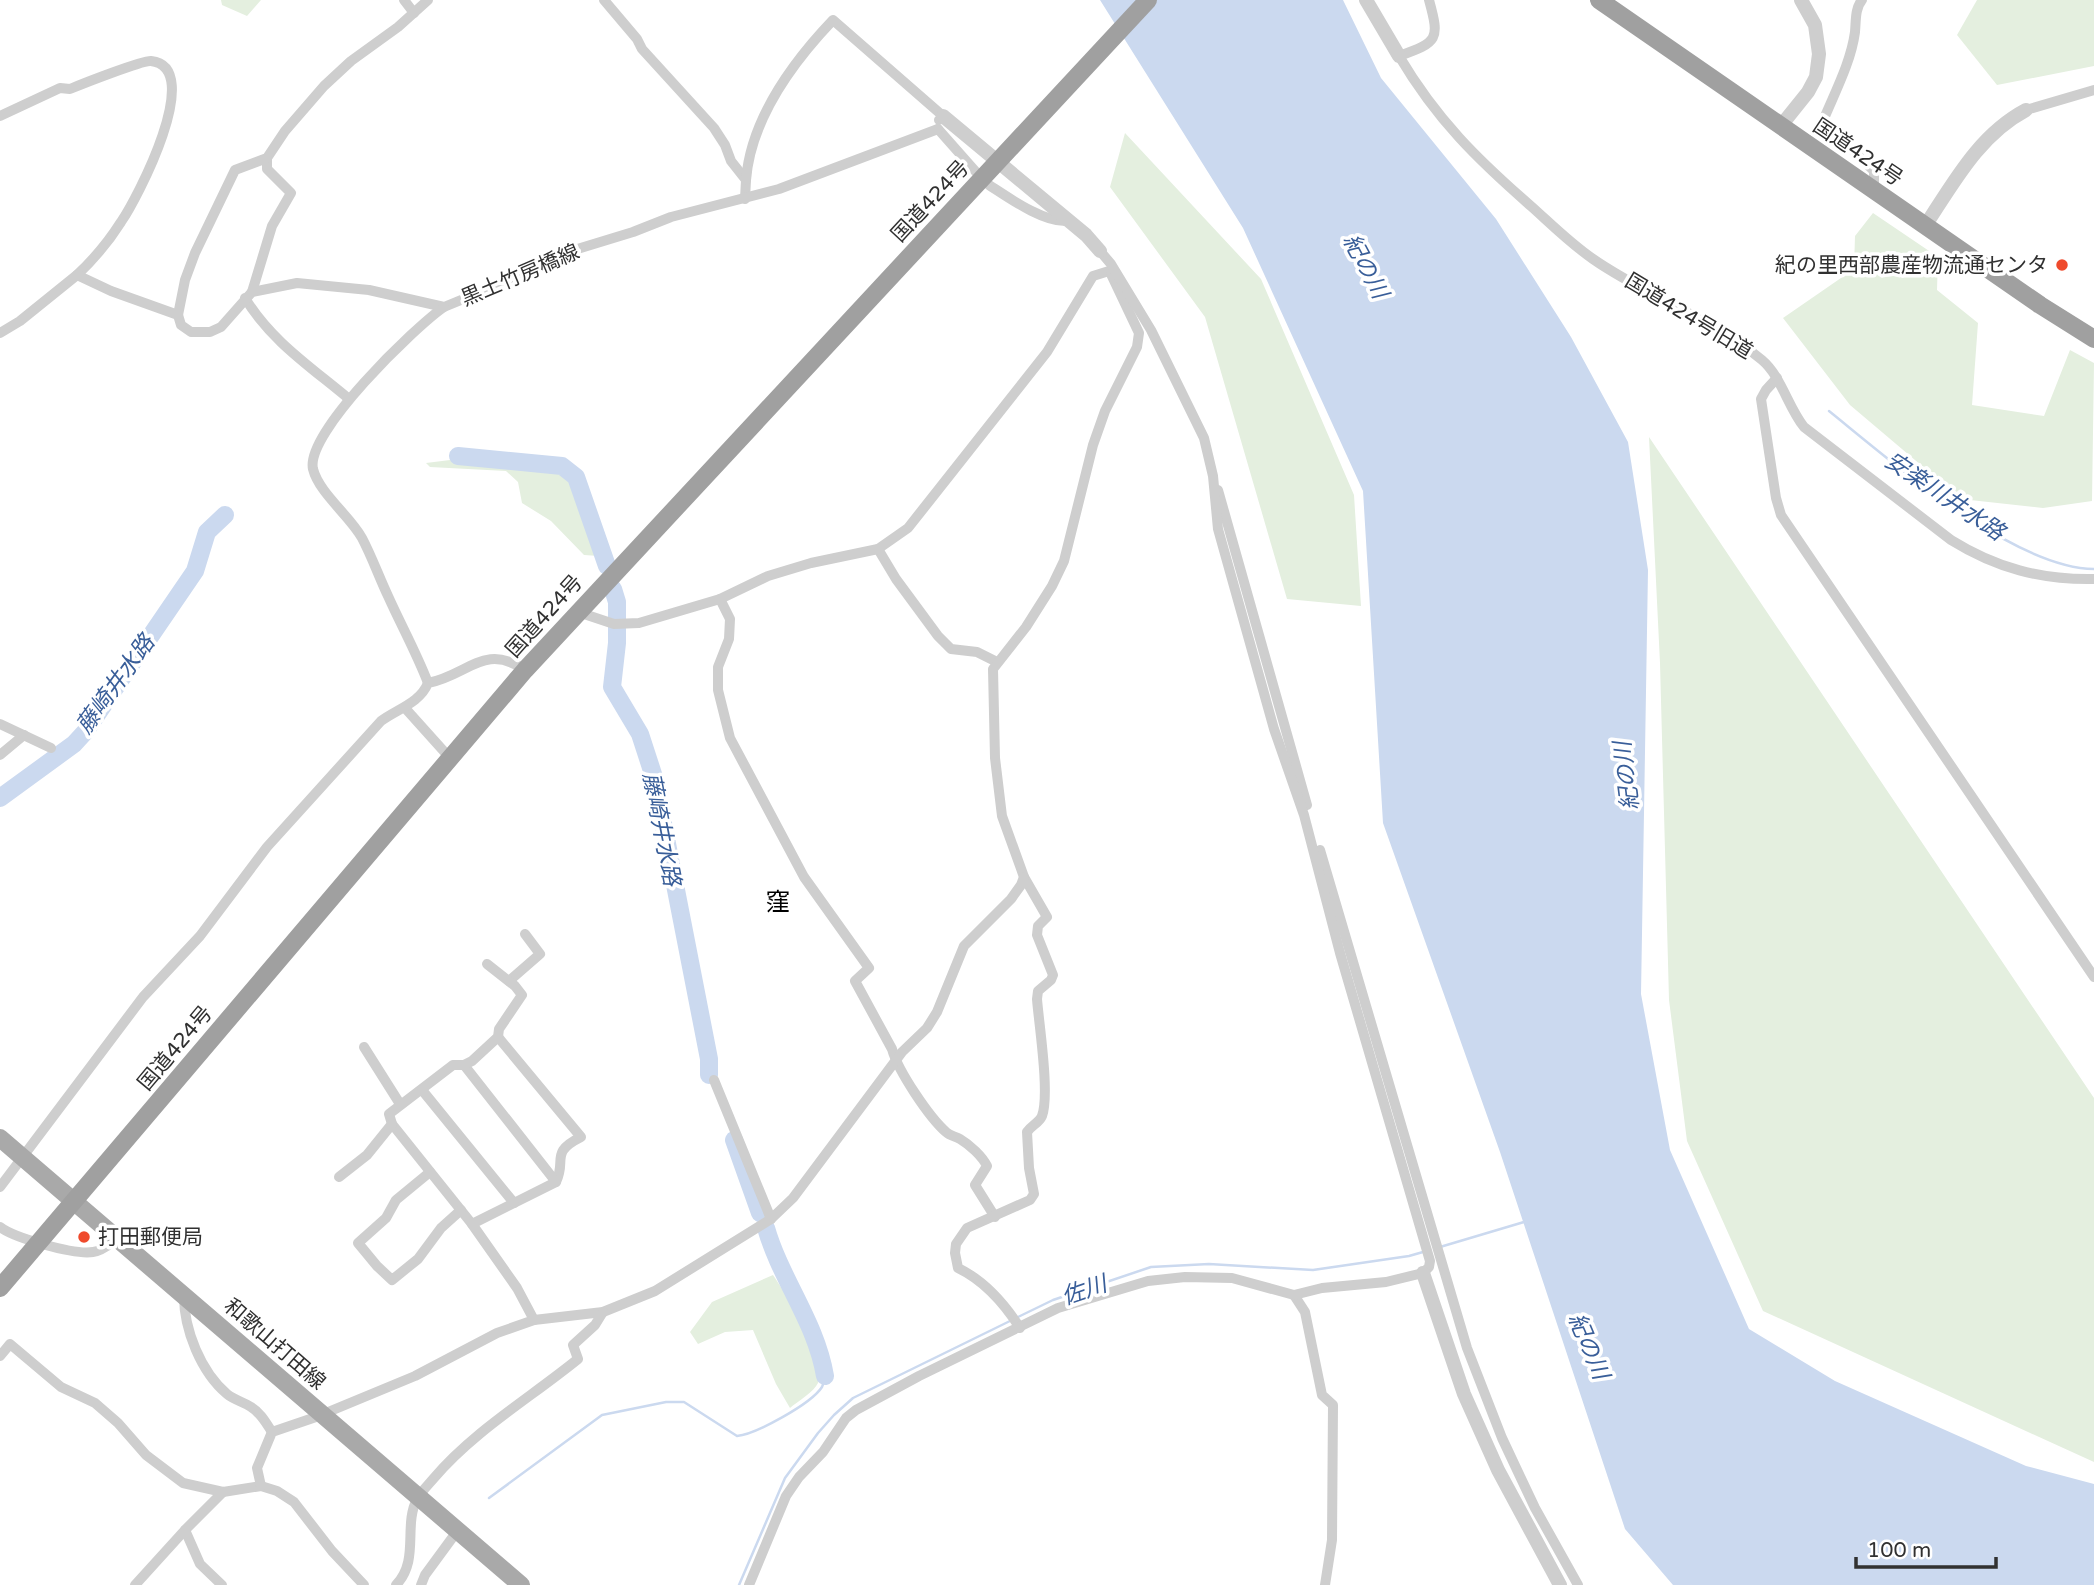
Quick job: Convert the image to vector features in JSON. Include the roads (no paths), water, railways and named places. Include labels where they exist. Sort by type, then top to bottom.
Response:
[{"type":"highway","name":"国道424号","points":[[0,1287],[75,1202],[449,757],[526,670],[1148,0]]},
{"type":"highway","name":"国道424号","points":[[1599,0],[1780,127],[2094,340]]},
{"type":"main road","name":"和歌山打田線","points":[[0,1138],[521,1585]]},
{"type":"street","points":[[404,0],[414,13]]},
{"type":"street","points":[[267,158],[235,170],[195,253],[185,280],[178,315],[181,326],[191,332],[210,332],[220,327],[248,295],[272,226],[291,193],[267,169],[267,158],[285,131],[324,86],[351,61],[428,0]]},
{"type":"street","points":[[604,0],[637,39],[642,49],[714,128],[731,161],[746,180]]},
{"type":"street","name":"国道424号旧道","points":[[1366,0],[1399,56],[1460,141],[1594,260],[1764,361],[1777,378],[1793,413],[1804,427],[1974,555],[2026,574],[2064,580],[2094,579]]},
{"type":"street","points":[[1399,56],[1427,46],[1434,36],[1436,26],[1429,0]]},
{"type":"street","points":[[1780,127],[1808,92],[1816,77],[1819,54],[1815,24],[1801,0]]},
{"type":"street","points":[[1862,0],[1858,5],[1848,61],[1823,121],[1874,171],[1874,191]]},
{"type":"street","points":[[745,199],[748,164],[768,107],[801,56],[833,20],[940,122],[976,172]]},
{"type":"street","points":[[0,116],[60,88],[70,89],[149,60],[162,64],[170,76],[172,86],[162,140],[154,162],[122,220],[91,262],[77,275],[20,321],[0,333]]},
{"type":"street","points":[[1925,226],[1972,156],[2006,121],[2026,110],[2094,90]]},
{"type":"street","points":[[940,122],[1005,155],[1111,264],[1151,330],[1203,438],[1213,476],[1218,529],[1274,729],[1304,815],[1340,953],[1429,1241],[1431,1264],[1464,1394],[1498,1470],[1560,1585]]},
{"type":"street","name":"黒土竹房橋線","points":[[248,295],[297,283],[369,290],[444,307],[529,272],[561,254],[633,232],[671,217],[779,190],[940,122]]},
{"type":"street","points":[[989,185],[1035,212],[1063,222],[1069,221]]},
{"type":"street","points":[[1019,1326],[1010,1312],[977,1277],[958,1268],[956,1263],[956,1244],[967,1228],[1030,1200],[1034,1194],[1027,1132],[1032,1125],[1040,1121],[1043,1113],[1044,1073],[1037,999],[1038,991],[1053,975],[1037,935],[1038,926],[1047,917],[1024,877],[1002,816],[992,709],[993,669],[1026,627],[1064,561],[1093,445],[1105,411],[1137,347],[1139,333],[1100,251]]},
{"type":"street","points":[[578,612],[617,624],[639,623],[720,599],[768,576],[811,563],[878,549],[908,528],[1047,352],[1093,275],[1109,271]]},
{"type":"street","points":[[77,275],[111,291],[178,315]]},
{"type":"street","points":[[248,295],[258,321],[349,399]]},
{"type":"street","points":[[0,1187],[143,997],[200,936],[267,847],[381,721],[395,710],[405,708],[425,690],[428,683],[361,537],[319,480],[313,466],[317,446],[349,399],[415,332],[444,307]]},
{"type":"street","points":[[1777,378],[1760,399],[1781,515],[2094,977]]},
{"type":"street","points":[[878,549],[896,579],[938,636],[951,649],[977,652],[997,662]]},
{"type":"street","points":[[720,599],[730,619],[729,639],[718,667],[718,690],[730,738],[804,877],[869,968],[855,981],[892,1049],[895,1062],[948,1135],[965,1142],[985,1161],[987,1166],[975,1185],[995,1217]]},
{"type":"street","points":[[428,683],[437,682],[485,660],[511,660],[526,670]]},
{"type":"street","points":[[405,708],[449,757]]},
{"type":"street","points":[[0,724],[51,748]]},
{"type":"street","points":[[0,755],[24,735]]},
{"type":"street","points":[[261,1486],[257,1468],[272,1432],[322,1415],[415,1376],[497,1333],[534,1320],[603,1311],[655,1291],[771,1220],[793,1198],[895,1062],[927,1028],[937,1012],[964,946],[1011,899],[1024,877]]},
{"type":"street","points":[[509,981],[540,954],[525,934]]},
{"type":"street","points":[[487,964],[522,995],[499,1029],[498,1037],[472,1061],[464,1065],[453,1065],[388,1114],[392,1124],[472,1224],[517,1288],[534,1320]]},
{"type":"street","points":[[472,1224],[556,1182],[559,1176],[559,1156],[566,1147],[581,1137],[498,1037]]},
{"type":"street","points":[[364,1047],[400,1104]]},
{"type":"street","points":[[464,1065],[556,1182]]},
{"type":"street","points":[[714,1080],[771,1220]]},
{"type":"street","points":[[422,1090],[514,1203]]},
{"type":"street","points":[[339,1177],[367,1156],[392,1124]]},
{"type":"street","points":[[430,1172],[396,1200],[386,1218],[358,1243],[370,1259],[393,1280],[418,1259],[441,1228],[461,1210]]},
{"type":"street","points":[[0,1227],[39,1243],[91,1253],[117,1239]]},
{"type":"street","points":[[749,1585],[786,1496],[799,1477],[823,1452],[846,1418],[919,1376],[1019,1326],[1058,1308],[1148,1281],[1172,1278],[1232,1278],[1294,1295],[1322,1288],[1386,1282],[1431,1264]]},
{"type":"street","points":[[1431,1264],[1502,1438],[1535,1508],[1578,1585]]},
{"type":"street","points":[[1294,1295],[1305,1312],[1322,1395],[1333,1405],[1332,1540],[1325,1585]]},
{"type":"street","points":[[184,1296],[184,1315],[188,1331],[195,1350],[209,1372],[227,1395],[252,1407],[261,1415],[272,1432]]},
{"type":"street","points":[[396,1585],[401,1580],[412,1550],[411,1514],[418,1496],[475,1438],[578,1359],[573,1345],[595,1325],[603,1311]]},
{"type":"street","points":[[0,1356],[10,1344],[61,1387],[95,1403],[118,1423],[146,1455],[183,1483],[223,1492],[261,1486],[277,1491],[294,1502],[332,1551],[364,1585]]},
{"type":"street","points":[[135,1585],[184,1530],[223,1492]]},
{"type":"street","points":[[184,1530],[200,1564],[222,1585]]},
{"type":"street","points":[[421,1585],[425,1575],[458,1530]]},
{"type":"water","name":"紀の川","points":[[1100,0],[1343,0],[1381,78],[1496,219],[1571,337],[1628,442],[1648,570],[1641,994],[1670,1150],[1749,1329],[1835,1381],[2026,1466],[2094,1484],[2094,1585],[1673,1585],[1625,1529],[1500,1152],[1383,823],[1363,491],[1243,228]]},
{"type":"waterway","name":"安楽川井水路","points":[[1829,411],[1919,483],[1991,532],[2027,551],[2062,564],[2094,569]]},
{"type":"waterway","name":"藤崎井水路","points":[[458,456],[562,466],[576,477],[607,566]]},
{"type":"waterway","name":"藤崎井水路","points":[[0,798],[74,744],[85,732],[195,571],[207,532],[225,515]]},
{"type":"waterway","name":"藤崎井水路","points":[[613,589],[617,602],[617,643],[612,687],[640,734],[654,777],[709,1059],[709,1075]]},
{"type":"waterway","name":"藤崎井水路","points":[[734,1140],[760,1213]]},
{"type":"waterway","name":"佐川","points":[[1440,1247],[1524,1222]]},
{"type":"waterway","name":"藤崎井水路","points":[[766,1228],[772,1247],[814,1337],[825,1376]]},
{"type":"waterway","name":"佐川","points":[[1018,1317],[1053,1300],[1151,1267],[1209,1264],[1313,1270],[1423,1252]]},
{"type":"waterway","name":"佐川","points":[[739,1585],[785,1478],[834,1415],[853,1398],[1012,1320]]},
{"type":"waterway","points":[[489,1498],[602,1415],[666,1402],[684,1402],[737,1436],[757,1430],[807,1402],[822,1387],[825,1376]]},
{"type":"place","name":"紀の里西部農産物流通センタ","points":[[2062,265]]},
{"type":"place","name":"打田郵便局","points":[[84,1237]]},
{"type":"district","name":"窪","points":[[778,902]]}]
